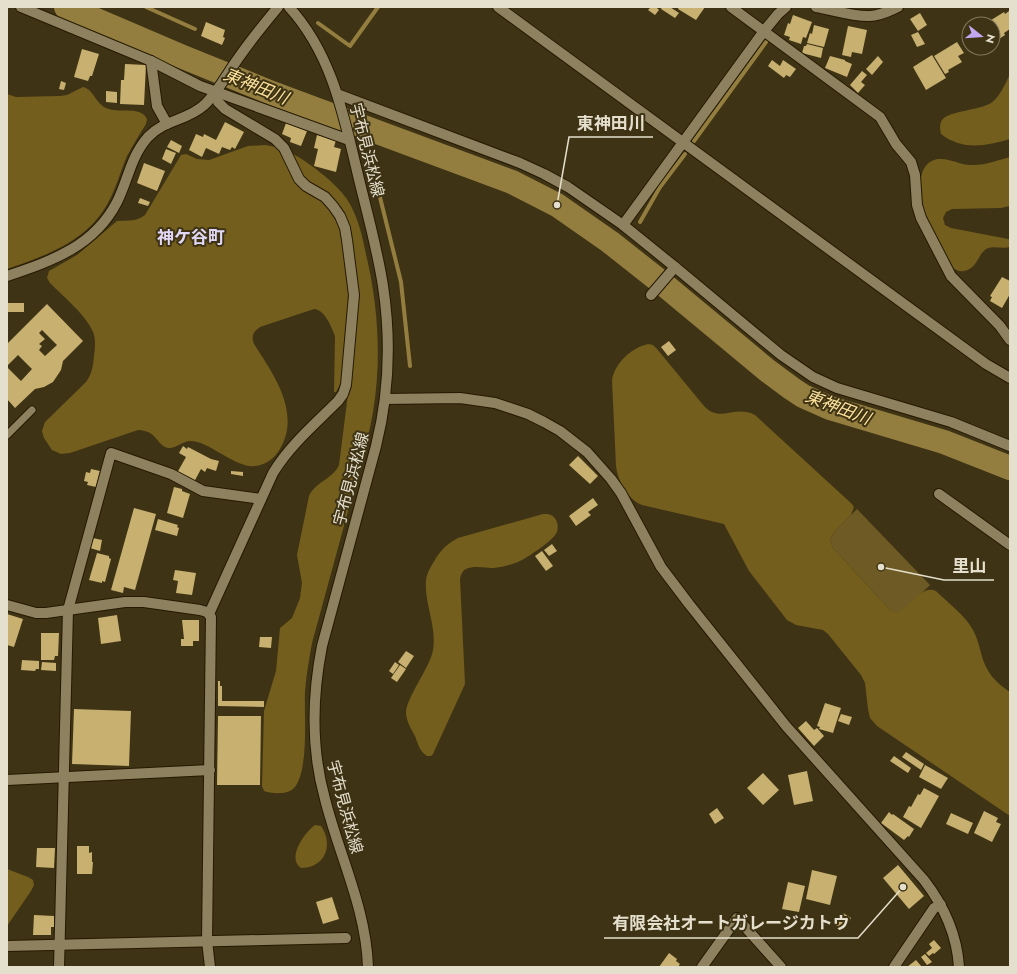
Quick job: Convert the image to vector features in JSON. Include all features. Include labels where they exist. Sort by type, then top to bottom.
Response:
[{"type":"street","points":[[20,7],[151,61],[200,86],[216,89],[349,138]]},
{"type":"street","points":[[7,276],[60,257],[74,249],[98,228],[117,202],[134,158],[141,146],[150,136],[167,124],[195,112],[204,105],[236,60],[278,7]]},
{"type":"street","name":"宇布見浜松線","points":[[289,7],[302,22],[317,46],[330,72],[338,97],[349,138],[383,286],[386,314],[387,352],[385,399],[376,446],[322,646],[316,676],[314,707],[315,738],[321,784],[360,911],[364,928],[368,967]]},
{"type":"street","points":[[498,7],[986,364],[1010,378]]},
{"type":"street","points":[[731,7],[880,117],[896,144],[911,162],[915,175],[917,205],[921,218],[951,276],[1000,326],[1010,340]]},
{"type":"street","points":[[623,225],[764,31],[786,7]]},
{"type":"street","points":[[816,7],[861,16],[871,16],[882,14],[898,7]]},
{"type":"street","points":[[151,61],[157,106],[167,124]]},
{"type":"street","points":[[209,614],[273,473],[282,458],[293,445],[338,401],[343,394],[346,385],[354,295],[345,228],[340,216],[324,197],[306,186],[299,179],[284,148],[275,139],[225,109],[218,102],[216,89]]},
{"type":"street","points":[[338,97],[532,168],[573,190],[623,225],[781,355],[813,377],[837,388],[951,422],[1010,446]]},
{"type":"street","points":[[651,295],[674,268]]},
{"type":"street","points":[[385,399],[460,398],[495,403],[523,412],[544,422],[564,434],[587,452],[611,479],[621,493],[655,556],[668,576],[781,719],[924,880],[941,905],[954,938],[960,967]]},
{"type":"street","points":[[59,967],[68,610],[111,453],[171,474],[203,491],[261,499]]},
{"type":"street","points":[[939,494],[1010,545]]},
{"type":"street","points":[[7,605],[46,613],[125,602],[144,602],[200,610],[207,612],[211,617],[207,941],[210,967]]},
{"type":"street","points":[[7,780],[210,770]]},
{"type":"street","points":[[894,967],[934,908],[941,905]]},
{"type":"street","points":[[702,967],[737,918],[781,967]]},
{"type":"street","points":[[7,946],[346,938]]},
{"type":"lane","points":[[7,435],[32,410]]},
{"type":"shaded area","points":[[1010,74],[1010,139],[992,144],[975,146],[958,143],[941,134],[940,124],[943,119],[952,114],[991,103],[1000,94]]},
{"type":"shaded area","points":[[83,87],[90,91],[101,105],[109,109],[136,111],[144,115],[147,119],[146,124],[127,156],[110,199],[102,213],[91,225],[66,244],[52,252],[7,269],[7,94],[16,97],[60,96],[67,95]]},
{"type":"shaded area","points":[[265,145],[283,149],[300,158],[330,180],[350,204],[363,238],[373,290],[376,310],[378,351],[376,392],[369,434],[312,643],[305,686],[305,741],[302,768],[295,787],[285,793],[271,793],[264,791],[262,786],[264,711],[276,671],[280,628],[292,618],[300,598],[302,583],[297,555],[309,496],[315,487],[333,474],[339,465],[349,386],[342,381],[336,392],[334,392],[335,336],[327,319],[321,312],[314,309],[260,327],[253,334],[254,344],[270,369],[283,396],[287,410],[288,424],[285,438],[278,452],[272,459],[262,465],[249,466],[242,464],[204,444],[197,442],[188,441],[168,448],[161,444],[153,435],[145,431],[138,430],[70,453],[61,454],[52,450],[44,438],[42,431],[45,422],[88,379],[93,367],[95,347],[94,335],[86,319],[50,283],[47,278],[49,271],[77,255],[117,221],[135,220],[145,215],[181,155],[186,154],[197,159],[209,160],[248,146]]},
{"type":"shaded area","points":[[1010,157],[1010,206],[1001,208],[952,209],[946,212],[943,218],[945,225],[951,228],[1008,239],[1010,240],[1010,247],[988,248],[984,250],[973,267],[964,271],[958,270],[952,267],[934,236],[925,216],[921,201],[920,182],[925,166],[931,161],[939,159],[967,165],[976,165],[986,164]]},
{"type":"shaded area","points":[[648,344],[653,345],[657,349],[704,406],[711,412],[722,414],[743,412],[755,415],[852,504],[854,507],[851,515],[834,532],[830,540],[833,548],[890,610],[896,613],[920,594],[931,590],[936,591],[961,614],[970,625],[976,635],[985,666],[991,676],[1010,692],[1010,816],[877,726],[870,718],[865,683],[861,675],[828,634],[823,630],[796,625],[787,620],[749,571],[724,524],[642,505],[632,498],[624,489],[616,466],[612,380],[616,368],[625,357],[636,349]]},
{"type":"shaded area","points":[[857,509],[930,585],[903,611],[896,614],[890,610],[833,548],[830,540],[834,532]]},
{"type":"shaded area","points":[[543,514],[552,515],[557,523],[557,532],[551,540],[518,562],[494,568],[473,567],[466,569],[462,573],[460,579],[465,684],[433,754],[431,756],[427,756],[420,748],[408,723],[406,714],[409,700],[431,657],[433,650],[434,641],[432,623],[426,589],[426,580],[429,571],[443,549],[458,538]]},
{"type":"shaded area","points":[[315,825],[321,826],[325,833],[327,848],[321,860],[316,864],[301,868],[297,864],[295,858],[296,852],[306,833]]},
{"type":"shaded area","points":[[7,869],[28,877],[33,880],[34,885],[7,926]]},
{"type":"building","points":[[651,7],[656,7],[659,10],[655,15],[648,10]]},
{"type":"building","points":[[662,7],[670,7],[679,13],[675,18],[661,9]]},
{"type":"building","points":[[679,7],[705,7],[696,20],[678,9]]},
{"type":"building","points":[[1009,11],[1010,29],[1004,33],[1005,35],[1001,38],[1001,16],[998,16],[1004,12],[1005,14]]},
{"type":"building","points":[[920,13],[927,25],[918,31],[910,19]]},
{"type":"building","points":[[793,15],[812,22],[806,38],[803,37],[801,44],[789,40],[790,37],[784,35],[788,23],[790,24]]},
{"type":"building","points":[[206,22],[225,30],[223,37],[225,38],[222,45],[201,36]]},
{"type":"building","points":[[814,25],[829,29],[824,47],[807,43],[810,33],[812,34]]},
{"type":"building","points":[[848,26],[867,30],[862,54],[852,52],[851,57],[842,55]]},
{"type":"building","points":[[918,32],[925,44],[917,47],[911,35]]},
{"type":"building","points":[[957,42],[961,48],[961,54],[958,56],[962,62],[948,70],[949,72],[945,74],[934,56]]},
{"type":"building","points":[[807,44],[823,48],[821,58],[802,53],[804,46]]},
{"type":"building","points":[[82,49],[99,54],[92,76],[90,76],[88,81],[74,77]]},
{"type":"building","points":[[932,55],[946,78],[926,90],[913,67]]},
{"type":"building","points":[[830,56],[845,60],[852,64],[847,77],[825,68]]},
{"type":"building","points":[[878,56],[883,62],[872,75],[866,69]]},
{"type":"building","points":[[772,60],[780,66],[783,60],[796,69],[790,77],[786,75],[784,78],[768,66]]},
{"type":"building","points":[[125,64],[146,65],[144,105],[120,104],[121,80],[124,80]]},
{"type":"building","points":[[862,71],[867,75],[861,82],[865,85],[858,93],[850,85]]},
{"type":"building","points":[[61,81],[66,83],[64,90],[59,89]]},
{"type":"building","points":[[106,91],[117,92],[117,103],[106,102]]},
{"type":"building","points":[[225,122],[244,132],[235,149],[232,147],[230,150],[222,147],[219,154],[206,148],[202,157],[189,150],[196,134],[203,137],[204,134],[216,140]]},
{"type":"building","points":[[286,123],[307,131],[301,146],[290,142],[291,138],[282,134]]},
{"type":"building","points":[[317,135],[336,140],[334,147],[341,149],[336,172],[314,166],[318,149],[314,148]]},
{"type":"building","points":[[171,140],[182,146],[179,153],[167,147]]},
{"type":"building","points":[[166,149],[176,153],[171,164],[162,159]]},
{"type":"building","points":[[144,163],[165,171],[157,191],[137,183]]},
{"type":"building","points":[[140,198],[150,202],[148,206],[138,203]]},
{"type":"building","points":[[1002,277],[1010,281],[1010,294],[1002,308],[990,301],[992,297],[990,296]]},
{"type":"building","points":[[7,303],[24,303],[24,312],[7,312]]},
{"type":"building","points":[[47,304],[83,341],[63,361],[61,370],[53,382],[44,387],[35,389],[15,408],[7,399],[7,367],[21,381],[32,369],[18,355],[7,366],[7,344]],"holes":[[[42,330],[57,345],[45,356],[39,350],[42,346],[39,344],[45,339],[39,333]]]},
{"type":"building","points":[[669,341],[676,350],[668,356],[661,347]]},
{"type":"building","points":[[183,446],[211,459],[219,461],[216,471],[207,468],[205,472],[201,469],[194,482],[177,473],[186,457],[179,453]]},
{"type":"building","points":[[578,456],[598,476],[590,484],[569,465]]},
{"type":"building","points":[[91,469],[100,471],[96,487],[87,485],[88,482],[84,481],[86,472],[90,473]]},
{"type":"building","points":[[231,471],[243,472],[243,476],[231,474]]},
{"type":"building","points":[[174,487],[182,489],[182,491],[190,494],[183,518],[167,513]]},
{"type":"building","points":[[593,498],[598,505],[588,512],[591,515],[576,526],[569,516]]},
{"type":"building","points":[[134,508],[156,514],[135,590],[124,587],[123,593],[111,590]]},
{"type":"building","points":[[158,519],[178,525],[177,527],[179,528],[177,536],[155,530]]},
{"type":"building","points":[[93,538],[102,540],[100,551],[90,548]]},
{"type":"building","points":[[552,544],[557,551],[549,556],[544,550]]},
{"type":"building","points":[[542,551],[553,566],[546,571],[535,556]]},
{"type":"building","points":[[97,553],[109,556],[111,559],[105,582],[102,581],[102,583],[89,580]]},
{"type":"building","points":[[175,570],[196,573],[192,595],[176,593],[178,581],[173,580]]},
{"type":"building","points":[[7,614],[23,619],[14,647],[7,645]]},
{"type":"building","points":[[117,615],[121,641],[101,644],[98,618]]},
{"type":"building","points":[[182,620],[199,620],[199,641],[193,641],[193,646],[181,646],[181,639],[184,639]]},
{"type":"building","points":[[41,633],[59,633],[58,656],[55,656],[54,660],[41,660]]},
{"type":"building","points":[[260,637],[272,637],[271,648],[259,647]]},
{"type":"building","points":[[406,651],[414,656],[406,668],[398,662]]},
{"type":"building","points":[[22,660],[39,661],[39,669],[36,669],[35,671],[21,670]]},
{"type":"building","points":[[42,662],[56,663],[56,671],[41,670]]},
{"type":"building","points":[[395,662],[399,665],[393,674],[389,671]]},
{"type":"building","points":[[400,665],[406,669],[397,682],[391,678]]},
{"type":"building","points":[[218,681],[220,681],[220,686],[222,686],[222,701],[264,701],[264,707],[218,706]]},
{"type":"building","points":[[825,703],[841,708],[833,733],[819,729],[820,727],[817,726]]},
{"type":"building","points":[[74,709],[131,711],[129,766],[72,764]]},
{"type":"building","points":[[841,714],[852,717],[849,725],[838,721]]},
{"type":"building","points":[[218,716],[261,716],[260,785],[217,785]]},
{"type":"building","points":[[806,721],[814,730],[817,728],[824,736],[814,746],[798,728]]},
{"type":"building","points":[[906,752],[924,764],[921,770],[902,757]]},
{"type":"building","points":[[894,756],[911,768],[908,773],[890,761]]},
{"type":"building","points":[[925,765],[948,778],[941,789],[919,777]]},
{"type":"building","points":[[807,771],[813,801],[794,805],[788,775]]},
{"type":"building","points":[[763,773],[779,790],[763,805],[747,788]]},
{"type":"building","points":[[924,788],[939,796],[921,828],[903,817],[909,806],[911,807],[918,794],[920,795]]},
{"type":"building","points":[[717,808],[724,818],[715,824],[709,814]]},
{"type":"building","points":[[984,811],[998,818],[996,822],[1001,824],[992,842],[974,833]]},
{"type":"building","points":[[889,812],[914,829],[909,837],[908,836],[904,840],[881,823]]},
{"type":"building","points":[[951,813],[973,823],[968,834],[946,824]]},
{"type":"building","points":[[77,846],[89,846],[89,853],[92,852],[92,874],[77,874]]},
{"type":"building","points":[[37,848],[55,848],[54,868],[36,867]]},
{"type":"building","points":[[898,865],[924,896],[909,909],[883,878]]},
{"type":"building","points":[[812,870],[837,876],[830,905],[806,899]]},
{"type":"building","points":[[788,882],[805,886],[799,912],[782,909]]},
{"type":"building","points":[[332,897],[339,919],[323,924],[316,902]]},
{"type":"building","points":[[843,913],[851,918],[843,930],[835,925]]},
{"type":"building","points":[[34,915],[54,916],[54,927],[51,927],[51,935],[33,935]]},
{"type":"building","points":[[934,940],[941,948],[929,956],[926,953],[932,948],[929,944]]},
{"type":"building","points":[[669,953],[677,959],[676,961],[680,964],[678,967],[659,967]]},
{"type":"building","points":[[925,954],[932,962],[927,965],[921,957]]},
{"type":"building","points":[[916,960],[922,967],[907,967]]},
{"type":"waterway","name":"東神田川","points":[[66,7],[272,93],[512,182],[557,205],[610,242],[768,371],[803,396],[830,408],[944,442],[1010,468]]},
{"type":"waterway","points":[[146,7],[195,29]]},
{"type":"waterway","points":[[318,23],[350,46],[378,7]]},
{"type":"waterway","points":[[694,141],[766,42]]},
{"type":"waterway","name":"東神田川","points":[[378,140],[381,133]]},
{"type":"waterway","points":[[640,222],[660,187],[685,154]]},
{"type":"waterway","points":[[371,161],[401,282],[410,366]]},
{"type":"place","name":"東神田川","points":[[557,205]]},
{"type":"place","name":"里山","points":[[881,567]]},
{"type":"place","name":"有限会社オートガレージカトウ","points":[[903,887]]},
{"type":"district","name":"神ケ谷町","points":[[191,237]]}]
